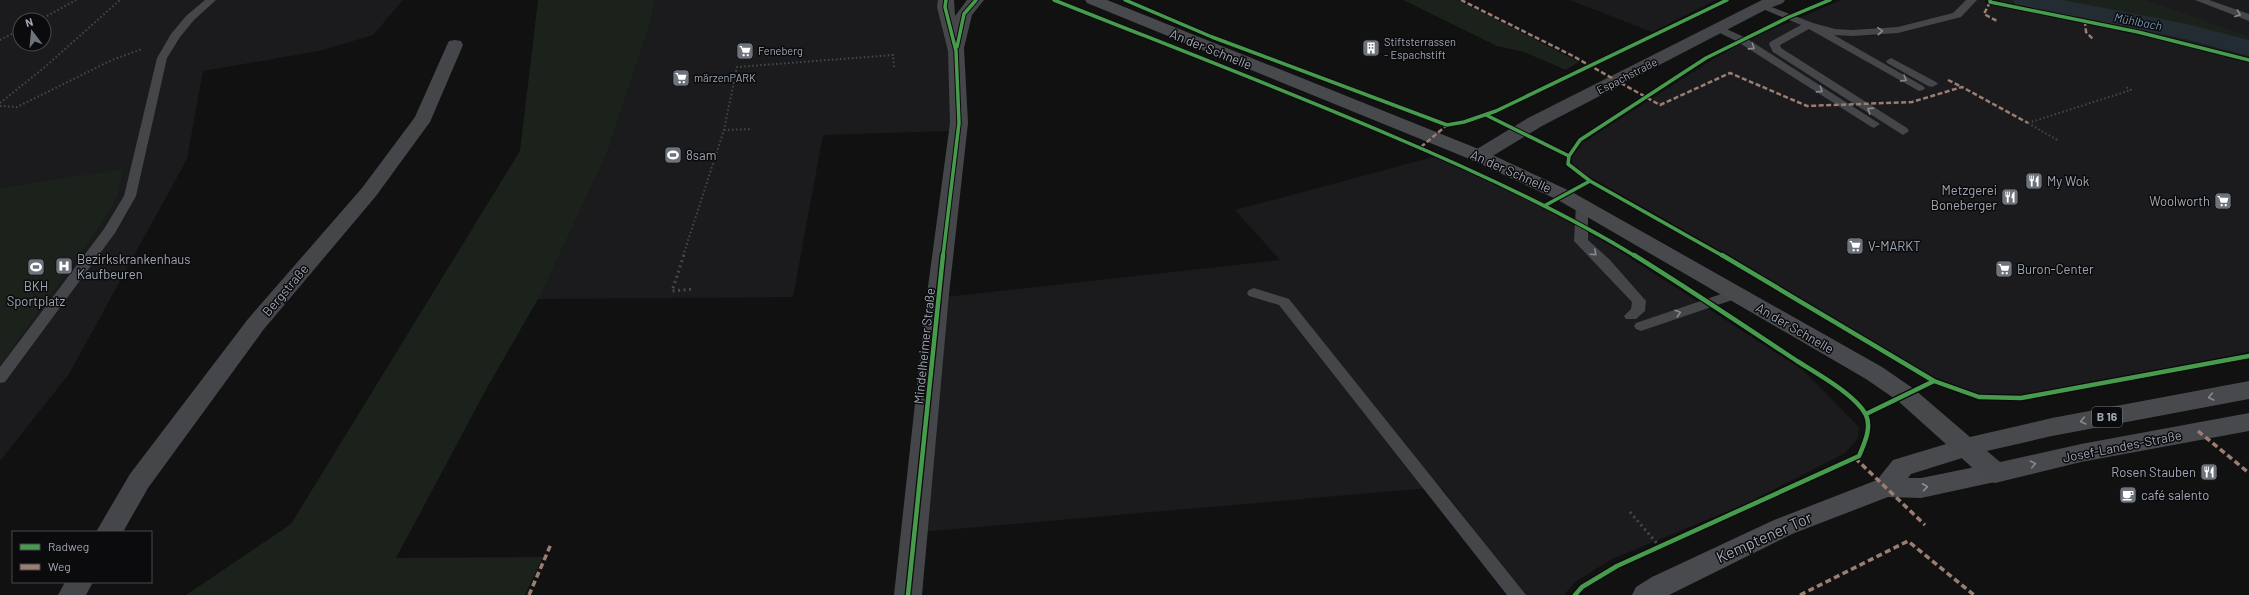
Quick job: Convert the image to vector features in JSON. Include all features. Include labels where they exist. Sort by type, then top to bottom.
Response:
[{"type":"main road","name":"An der Schnelle","points":[[1093,0],[1479,156],[1582,205],[1874,373],[1906,394],[1995,473]]},
{"type":"main road","name":"B 16","points":[[1966,447],[2052,427],[2249,390]]},
{"type":"main road","name":"Josef-Landes-Straße","points":[[1995,473],[2081,454],[2249,422]]},
{"type":"main road","name":"Kemptener Tor","points":[[1886,487],[1902,467],[1966,447]]},
{"type":"main road","name":"Kemptener Tor","points":[[1646,595],[1662,585],[1784,527],[1886,487],[1922,488],[1995,473]]},
{"type":"street","name":"Mindelheimer Straße","points":[[908,595],[938,294],[959,123],[956,51],[945,7],[946,0]]},
{"type":"street","name":"Mindelheimer Straße","points":[[956,51],[964,14],[976,0]]},
{"type":"street","name":"Espachstraße","points":[[1479,156],[1536,122],[1761,6],[1777,0]]},
{"type":"street","name":"Bergstraße","points":[[109,531],[139,480],[252,330],[369,192],[424,118],[455,45]]},
{"type":"street","points":[[72,595],[78,583]]},
{"type":"lane","points":[[1761,6],[1809,25],[1835,32],[1852,33],[1898,30],[1958,15],[1972,0]]},
{"type":"lane","points":[[2200,0],[2249,18]]},
{"type":"lane","points":[[0,378],[110,230],[130,196],[162,58],[190,18],[208,1]]},
{"type":"lane","points":[[1809,25],[1774,44],[1777,50],[1903,131]]},
{"type":"lane","points":[[1809,25],[1919,88]]},
{"type":"lane","points":[[1718,28],[1742,40],[1891,135]]},
{"type":"lane","points":[[1852,33],[1859,43],[1932,84]]},
{"type":"lane","points":[[1582,205],[1581,241],[1605,263],[1639,301],[1636,321],[1736,294]]},
{"type":"lane","points":[[1254,293],[1284,302],[1517,595]]},
{"type":"path","points":[[52,13],[76,0]]},
{"type":"path","points":[[0,105],[11,92],[45,67],[120,0]]},
{"type":"path","points":[[0,40],[12,34]]},
{"type":"path","points":[[0,105],[17,107],[112,60],[155,44],[172,42]]},
{"type":"path","points":[[694,289],[672,291],[724,130],[737,67],[893,55],[894,67]]},
{"type":"path","points":[[2059,141],[2028,123],[2131,90],[2124,86]]},
{"type":"path","points":[[724,130],[752,129]]},
{"type":"path","points":[[1630,512],[1660,547]]},
{"type":"shaded area","name":"Bezirkskrankenhaus Kaufbeuren","points":[[0,0],[403,0],[373,35],[319,51],[203,71],[187,159],[69,374],[0,461]]},
{"type":"shaded area","points":[[538,0],[655,0],[649,27],[608,151],[542,292],[488,386],[396,558],[543,557],[525,595],[186,595],[291,524],[520,151]]},
{"type":"shaded area","points":[[655,0],[941,0],[951,52],[950,131],[823,135],[793,297],[538,299],[608,151],[649,27]]},
{"type":"shaded area","points":[[1403,0],[1458,0],[1579,62],[1566,70],[1524,52],[1497,46]]},
{"type":"shaded area","points":[[1570,0],[1716,0],[1652,32]]},
{"type":"shaded area","points":[[1841,0],[1985,0],[1985,3],[2137,33],[2249,62],[2249,352],[2021,398],[1979,397],[1954,391],[1742,263],[1581,172],[1572,164],[1572,157],[1584,142],[1710,61],[1747,40]]},
{"type":"shaded area","points":[[2000,0],[2145,0],[2249,36],[2249,58],[2089,19],[2000,2]]},
{"type":"shaded area","points":[[2145,0],[2249,0],[2249,36],[2167,9]]},
{"type":"shaded area","points":[[1437,156],[1535,203],[1615,248],[1804,371],[1859,427],[1858,438],[1845,453],[1748,503],[1612,559],[1575,582],[1564,595],[1524,595],[1441,487],[921,532],[945,297],[1280,260],[1235,210]]},
{"type":"shaded area","name":"BKH Sportplatz","points":[[123,169],[118,195],[94,235],[0,365],[0,188]]},
{"type":"waterway","name":"Mühlbach","points":[[2025,0],[2187,32],[2249,48]]},
{"type":"marked path","points":[[1461,0],[1571,55],[1660,105],[1730,73],[1807,106],[1912,102],[1962,87],[2028,123]]},
{"type":"marked path","points":[[1990,2],[1984,14],[1997,21]]},
{"type":"marked path","points":[[2085,21],[2086,32],[2093,39]]},
{"type":"marked path","points":[[1948,80],[1962,87]]},
{"type":"marked path","points":[[1421,147],[1447,125]]},
{"type":"marked path","points":[[2198,431],[2249,473]]},
{"type":"marked path","points":[[1855,458],[1925,525]]},
{"type":"marked path","points":[[1800,595],[1908,541],[1974,595]]},
{"type":"marked path","points":[[529,595],[551,544]]},
{"type":"cycle path","points":[[908,595],[938,294],[959,123],[956,51],[945,7],[946,0]]},
{"type":"cycle path","points":[[957,47],[964,14],[976,0]]},
{"type":"cycle path","points":[[1054,0],[1362,123],[1483,176],[1543,205],[1632,254],[1718,308],[1824,378],[1851,399],[1866,415],[1868,420],[1868,431],[1859,456],[1617,566],[1582,587],[1575,595]]},
{"type":"cycle path","points":[[1125,0],[1212,37],[1447,125],[1464,122],[1496,111],[1558,79],[1727,0]]},
{"type":"cycle path","points":[[1830,0],[1789,17],[1706,58],[1580,140],[1569,156],[1568,164],[1590,181],[1744,268],[1934,381],[1979,397],[2021,398],[2249,356]]},
{"type":"cycle path","points":[[1990,0],[1990,2],[2138,32],[2249,60]]},
{"type":"cycle path","points":[[1486,115],[1569,156]]},
{"type":"cycle path","points":[[1544,206],[1590,181]]},
{"type":"cycle path","points":[[1866,414],[1934,381]]},
{"type":"place","name":"Stiftsterrassen - Espachstift","points":[[1371,48]]},
{"type":"place","name":"Feneberg","points":[[745,51]]},
{"type":"place","name":"märzenPARK","points":[[681,78]]},
{"type":"place","name":"8sam","points":[[673,155]]},
{"type":"place","name":"My Wok","points":[[2034,181]]},
{"type":"place","name":"Metzgerei Boneberger","points":[[2010,197]]},
{"type":"place","name":"Woolworth","points":[[2223,201]]},
{"type":"place","name":"V-MARKT","points":[[1855,246]]},
{"type":"place","name":"Bezirkskrankenhaus Kaufbeuren","points":[[64,266]]},
{"type":"place","name":"BKH Sportplatz","points":[[36,267]]},
{"type":"place","name":"Buron-Center","points":[[2004,269]]},
{"type":"place","name":"Rosen Stauben","points":[[2209,472]]},
{"type":"place","name":"café salento","points":[[2128,495]]}]
